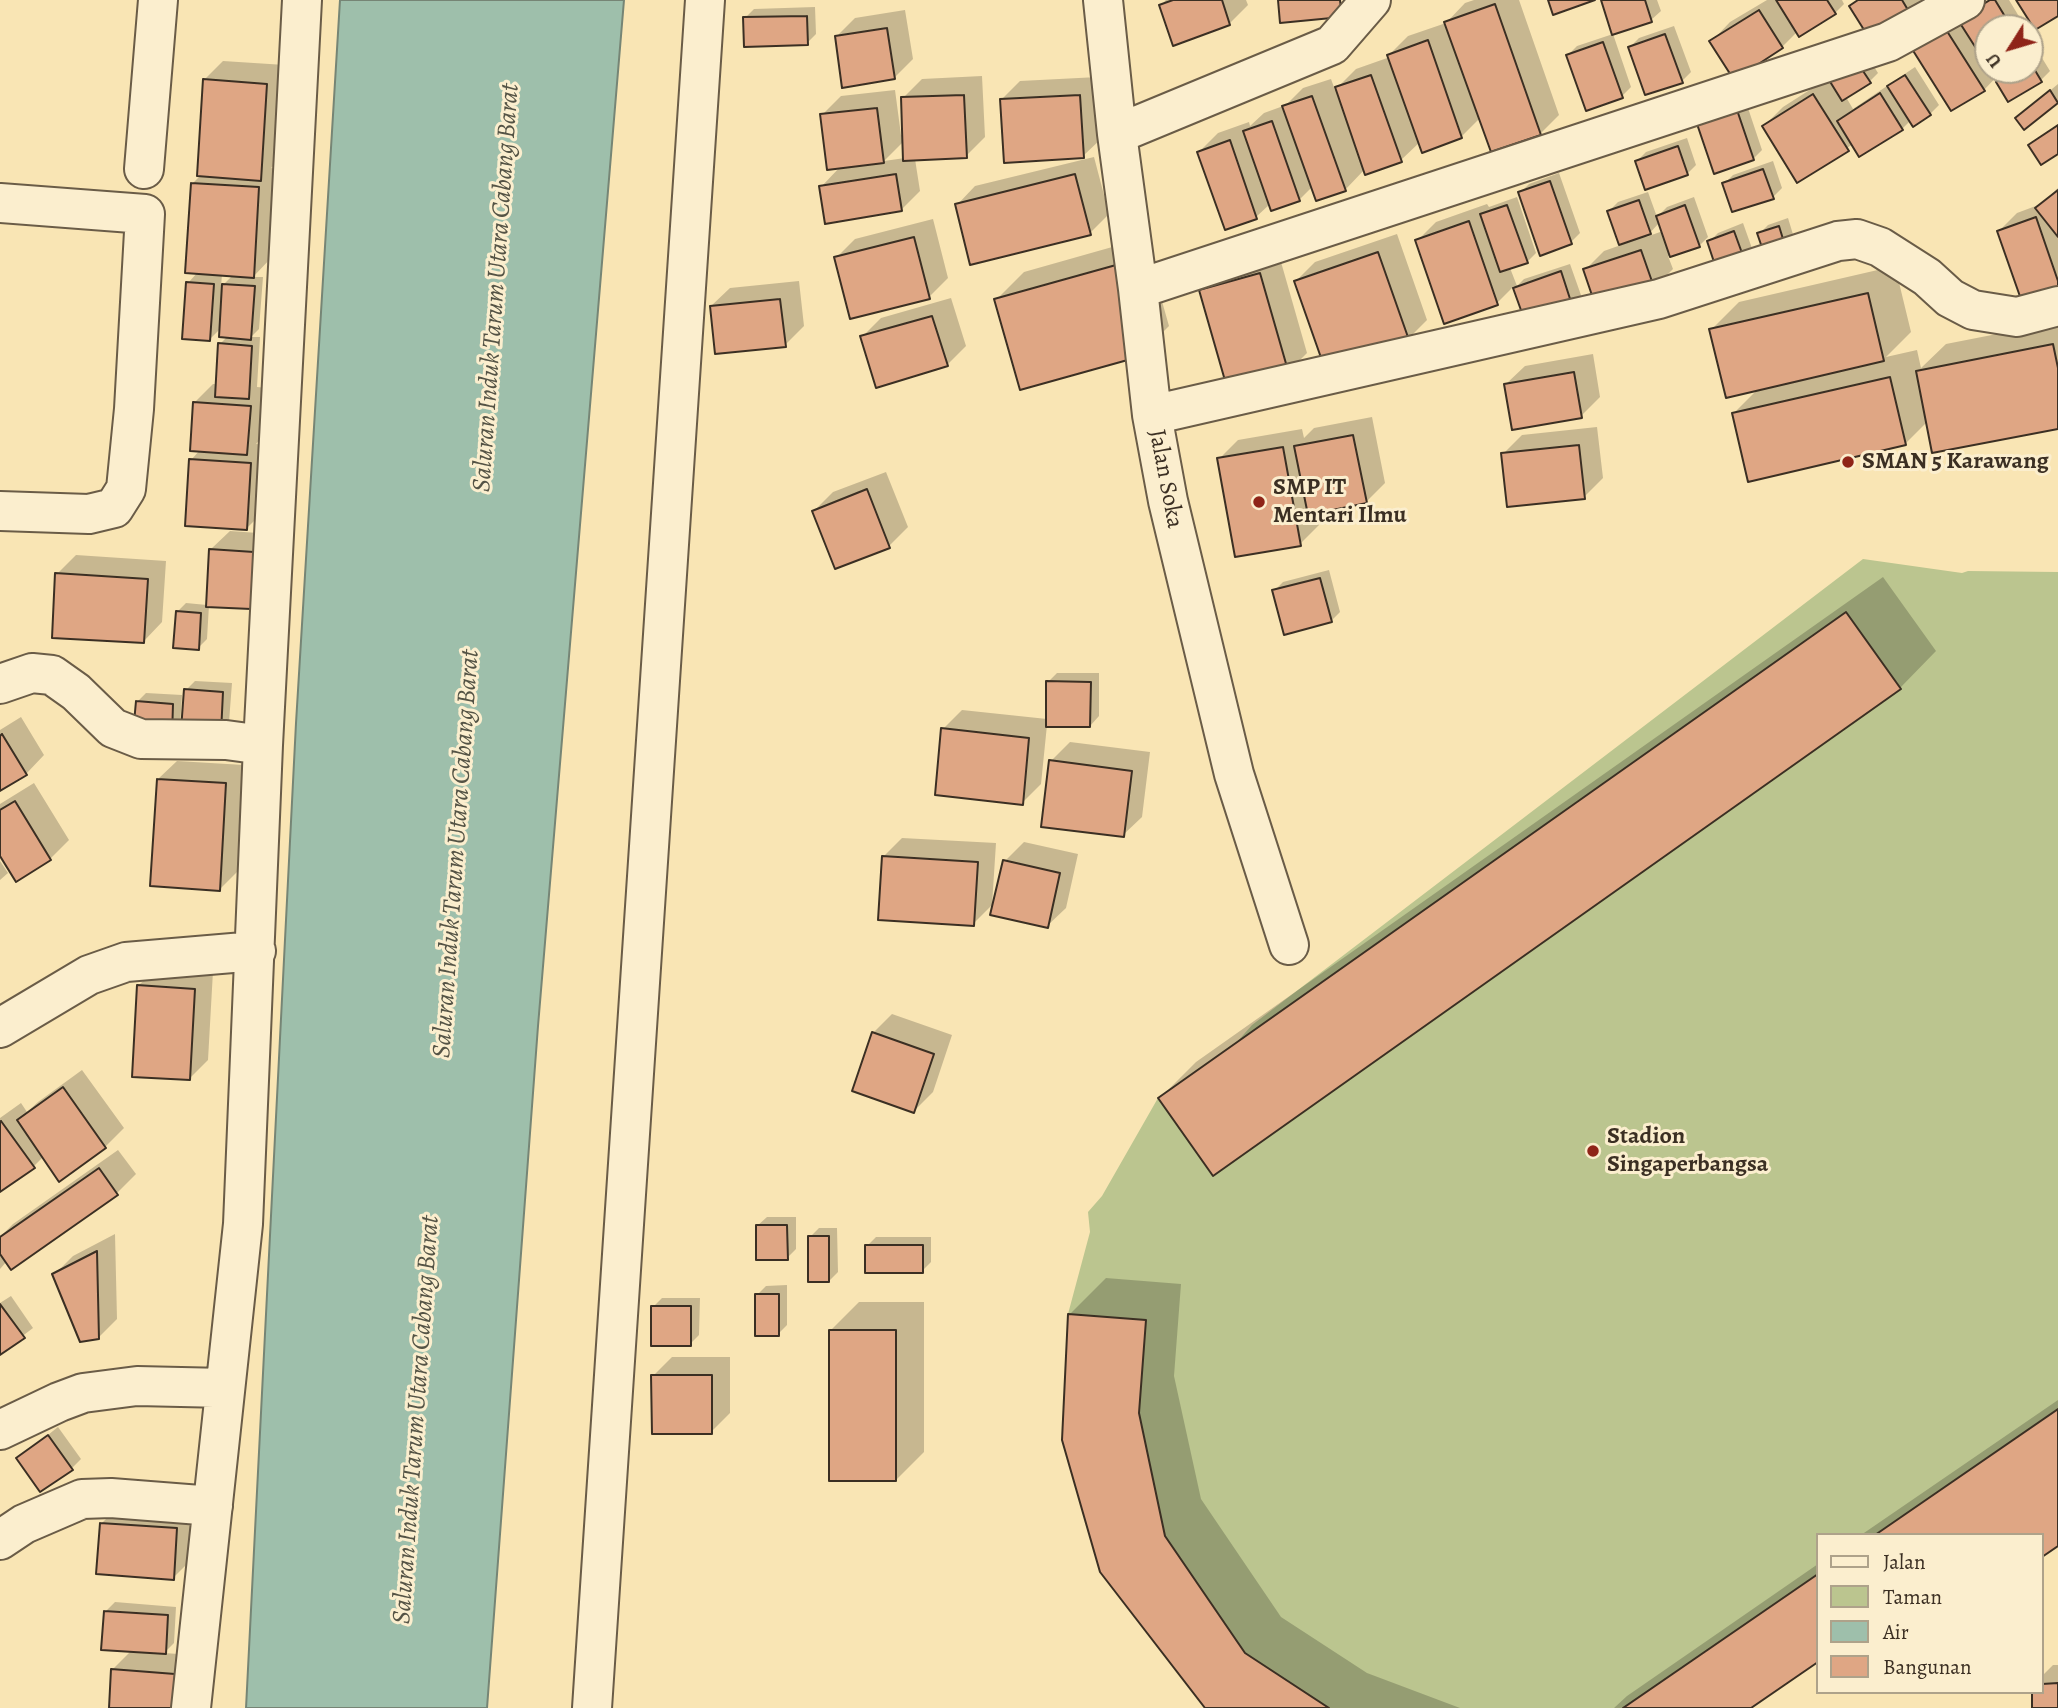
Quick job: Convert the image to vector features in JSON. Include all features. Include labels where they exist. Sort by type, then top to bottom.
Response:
[{"type":"street","points":[[144,169],[158,0]]},
{"type":"street","points":[[191,1708],[243,1224],[263,745],[302,0]]},
{"type":"street","points":[[592,1708],[705,0]]},
{"type":"street","name":"Jalan Soka","points":[[1103,0],[1152,415],[1168,501],[1234,775],[1289,946]]},
{"type":"street","points":[[1117,134],[1332,45],[1371,0]]},
{"type":"street","points":[[1138,289],[1888,42],[1965,0]]},
{"type":"street","points":[[0,203],[145,214],[134,409],[126,489],[114,508],[89,514],[0,511]]},
{"type":"street","points":[[1152,415],[1659,299],[1838,241],[1857,239],[1880,247],[1927,277],[1950,298],[1973,310],[2017,317],[2058,306]]},
{"type":"street","points":[[0,684],[32,673],[52,675],[76,692],[113,728],[141,739],[226,740],[263,745]]},
{"type":"street","points":[[0,1028],[89,975],[126,962],[256,951]]},
{"type":"street","points":[[0,1430],[83,1393],[137,1386],[225,1388]]},
{"type":"street","points":[[0,1540],[24,1524],[82,1499],[111,1498],[213,1506]]},
{"type":"green space","name":"Stadion Singaperbangsa","points":[[1863,559],[1962,573],[2058,572],[2058,1546],[2044,1536],[2044,1533],[1816,1533],[1816,1663],[1751,1708],[1205,1708],[1062,1440],[1068,1314],[1090,1232],[1088,1212],[1102,1196],[1158,1098],[1237,1042],[1252,1025]]},
{"type":"water","name":"Saluran Induk Tarum Utara Cabang Barat","points":[[340,0],[624,0],[538,1026],[487,1708],[246,1708],[296,723]]},
{"type":"building","points":[[1173,0],[1222,0],[1230,25],[1173,46],[1159,5]]},
{"type":"building","points":[[1278,0],[1340,0],[1342,17],[1280,23]]},
{"type":"building","points":[[1548,0],[1595,0],[1553,15]]},
{"type":"building","points":[[1601,0],[1645,0],[1652,22],[1612,35]]},
{"type":"building","points":[[1776,0],[1827,0],[1836,14],[1799,37]]},
{"type":"building","points":[[1858,0],[1902,0],[1911,15],[1871,41],[1849,6]]},
{"type":"building","points":[[1990,0],[1995,0],[2004,14],[1974,14],[1974,45],[1958,20]]},
{"type":"building","points":[[2016,0],[2058,0],[2058,16],[2044,25],[2044,14],[2025,14]]},
{"type":"building","points":[[1495,4],[1541,135],[1491,152],[1444,22]]},
{"type":"building","points":[[1759,10],[1783,48],[1734,80],[1709,41]]},
{"type":"building","points":[[807,16],[808,45],[744,47],[743,17]]},
{"type":"building","points":[[887,28],[895,79],[842,88],[835,36]]},
{"type":"building","points":[[1945,28],[1974,74],[1974,84],[1981,84],[1985,91],[1951,111],[1912,49]]},
{"type":"building","points":[[1665,34],[1683,83],[1645,95],[1628,47]]},
{"type":"building","points":[[1428,40],[1462,138],[1422,153],[1387,55]]},
{"type":"building","points":[[1603,42],[1623,98],[1586,111],[1566,55]]},
{"type":"building","points":[[1857,62],[1871,83],[1842,101],[1829,80]]},
{"type":"building","points":[[1371,75],[1402,162],[1365,175],[1335,87]]},
{"type":"building","points":[[1905,75],[1931,115],[1913,127],[1887,86]]},
{"type":"building","points":[[203,79],[267,84],[261,181],[197,176]]},
{"type":"building","points":[[1997,84],[2039,84],[2008,102]]},
{"type":"building","points":[[2050,90],[2058,103],[2024,130],[2015,118]]},
{"type":"building","points":[[1880,93],[1903,130],[1859,157],[1837,121]]},
{"type":"building","points":[[1813,94],[1849,151],[1797,183],[1762,126]]},
{"type":"building","points":[[964,95],[967,158],[903,161],[901,97]]},
{"type":"building","points":[[1080,95],[1084,158],[1004,163],[1000,99]]},
{"type":"building","points":[[1312,96],[1346,191],[1316,201],[1282,106]]},
{"type":"building","points":[[1736,107],[1754,160],[1714,174],[1696,121]]},
{"type":"building","points":[[877,108],[884,163],[827,170],[820,114]]},
{"type":"building","points":[[1272,121],[1300,201],[1271,211],[1243,131]]},
{"type":"building","points":[[2058,125],[2058,154],[2041,165],[2028,145]]},
{"type":"building","points":[[1230,140],[1257,219],[1225,230],[1197,152]]},
{"type":"building","points":[[1678,146],[1688,175],[1645,190],[1635,161]]},
{"type":"building","points":[[1763,169],[1774,199],[1732,212],[1722,183]]},
{"type":"building","points":[[896,174],[902,211],[825,224],[819,186]]},
{"type":"building","points":[[1075,174],[1091,235],[970,265],[955,204]]},
{"type":"building","points":[[1550,181],[1572,244],[1540,256],[1518,192]]},
{"type":"building","points":[[191,183],[259,187],[254,278],[185,273]]},
{"type":"building","points":[[2058,190],[2058,237],[2035,208]]},
{"type":"building","points":[[1639,200],[1651,234],[1619,245],[1607,211]]},
{"type":"building","points":[[1507,205],[1528,263],[1500,272],[1480,214]]},
{"type":"building","points":[[1685,205],[1700,247],[1670,257],[1656,216]]},
{"type":"building","points":[[2036,217],[2058,281],[2058,293],[2023,305],[1997,231]]},
{"type":"building","points":[[1469,221],[1498,305],[1444,324],[1415,240]]},
{"type":"building","points":[[1779,226],[1787,252],[1766,259],[1757,233]]},
{"type":"building","points":[[1734,231],[1746,264],[1718,274],[1707,241]]},
{"type":"building","points":[[914,237],[930,299],[850,319],[834,257]]},
{"type":"building","points":[[1641,250],[1655,290],[1597,310],[1583,269]]},
{"type":"building","points":[[1378,252],[1409,340],[1325,369],[1294,281]]},
{"type":"building","points":[[1116,265],[1142,356],[1020,390],[994,299]]},
{"type":"building","points":[[1561,271],[1573,308],[1526,324],[1513,288]]},
{"type":"building","points":[[1260,273],[1289,374],[1228,391],[1199,290]]},
{"type":"building","points":[[186,282],[214,284],[210,341],[182,339]]},
{"type":"building","points":[[222,284],[255,286],[251,340],[219,337]]},
{"type":"building","points":[[1868,293],[1884,361],[1726,398],[1709,329]]},
{"type":"building","points":[[780,299],[786,347],[715,354],[710,306]]},
{"type":"building","points":[[932,316],[948,366],[876,388],[860,336]]},
{"type":"building","points":[[218,343],[252,346],[249,399],[215,397]]},
{"type":"building","points":[[2053,344],[2058,368],[2058,429],[1932,453],[1916,371]]},
{"type":"building","points":[[1574,372],[1582,418],[1512,430],[1504,384]]},
{"type":"building","points":[[1890,377],[1906,445],[1748,482],[1732,413]]},
{"type":"building","points":[[193,402],[251,406],[247,455],[190,451]]},
{"type":"building","points":[[1353,435],[1367,503],[1308,515],[1294,446]]},
{"type":"building","points":[[1579,445],[1585,499],[1507,507],[1501,453]]},
{"type":"building","name":"SMP IT Mentari Ilmu","points":[[1283,447],[1301,546],[1235,557],[1217,458]]},
{"type":"building","points":[[189,459],[251,463],[247,530],[185,526]]},
{"type":"building","points":[[867,489],[890,548],[835,569],[812,511]]},
{"type":"building","points":[[209,549],[254,552],[251,609],[206,607]]},
{"type":"building","points":[[55,573],[148,579],[144,643],[52,638]]},
{"type":"building","points":[[1320,578],[1332,622],[1284,635],[1272,590]]},
{"type":"building","points":[[176,611],[201,613],[199,650],[173,648]]},
{"type":"building","points":[[1846,612],[1901,689],[1213,1176],[1158,1098]]},
{"type":"building","points":[[1046,681],[1091,682],[1090,727],[1046,727]]},
{"type":"building","points":[[184,689],[223,692],[221,733],[181,730]]},
{"type":"building","points":[[136,701],[173,704],[172,737],[133,734]]},
{"type":"building","points":[[941,728],[1029,738],[1023,805],[935,795]]},
{"type":"building","points":[[2,734],[27,775],[0,791],[0,736]]},
{"type":"building","points":[[1049,760],[1132,771],[1124,837],[1041,827]]},
{"type":"building","points":[[157,779],[226,783],[220,891],[150,886]]},
{"type":"building","points":[[15,801],[51,860],[16,882],[0,856],[0,810]]},
{"type":"building","points":[[882,856],[978,862],[974,926],[878,920]]},
{"type":"building","points":[[1003,860],[1060,873],[1048,928],[990,915]]},
{"type":"building","points":[[137,985],[195,989],[190,1080],[132,1077]]},
{"type":"building","points":[[872,1032],[934,1054],[914,1113],[852,1091]]},
{"type":"building","points":[[63,1087],[106,1148],[59,1182],[17,1120]]},
{"type":"building","points":[[0,1122],[35,1168],[0,1192]]},
{"type":"building","points":[[99,1168],[118,1195],[11,1270],[0,1254],[0,1237]]},
{"type":"building","points":[[756,1225],[787,1225],[788,1260],[756,1260]]},
{"type":"building","points":[[808,1236],[829,1236],[829,1282],[808,1282]]},
{"type":"building","points":[[865,1245],[923,1245],[923,1273],[865,1273]]},
{"type":"building","points":[[97,1251],[99,1339],[80,1342],[52,1274]]},
{"type":"building","points":[[755,1294],[779,1294],[779,1336],[755,1336]]},
{"type":"building","points":[[0,1304],[25,1338],[0,1355]]},
{"type":"building","points":[[651,1306],[691,1306],[691,1346],[651,1346]]},
{"type":"building","points":[[1068,1314],[1146,1320],[1139,1413],[1165,1536],[1245,1653],[1329,1708],[1205,1708],[1100,1572],[1062,1440]]},
{"type":"building","points":[[829,1330],[896,1330],[896,1481],[829,1481]]},
{"type":"building","points":[[651,1375],[712,1375],[712,1434],[652,1434]]},
{"type":"building","points":[[2058,1409],[2058,1546],[2044,1556],[2044,1533],[1878,1533]]},
{"type":"building","points":[[48,1435],[73,1470],[40,1492],[16,1458]]},
{"type":"building","points":[[100,1523],[177,1528],[174,1580],[96,1574]]},
{"type":"building","points":[[1816,1575],[1816,1663],[1751,1708],[1623,1708]]},
{"type":"building","points":[[104,1611],[168,1615],[166,1654],[101,1650]]},
{"type":"building","points":[[111,1669],[175,1674],[173,1708],[109,1708]]},
{"type":"building","points":[[2058,1683],[2058,1708],[2032,1708],[2032,1694],[2044,1694],[2044,1684]]},
{"type":"place","name":"SMAN 5 Karawang","points":[[1848,462]]},
{"type":"place","name":"SMP IT Mentari Ilmu","points":[[1259,502]]},
{"type":"place","name":"Stadion Singaperbangsa","points":[[1593,1151]]}]
